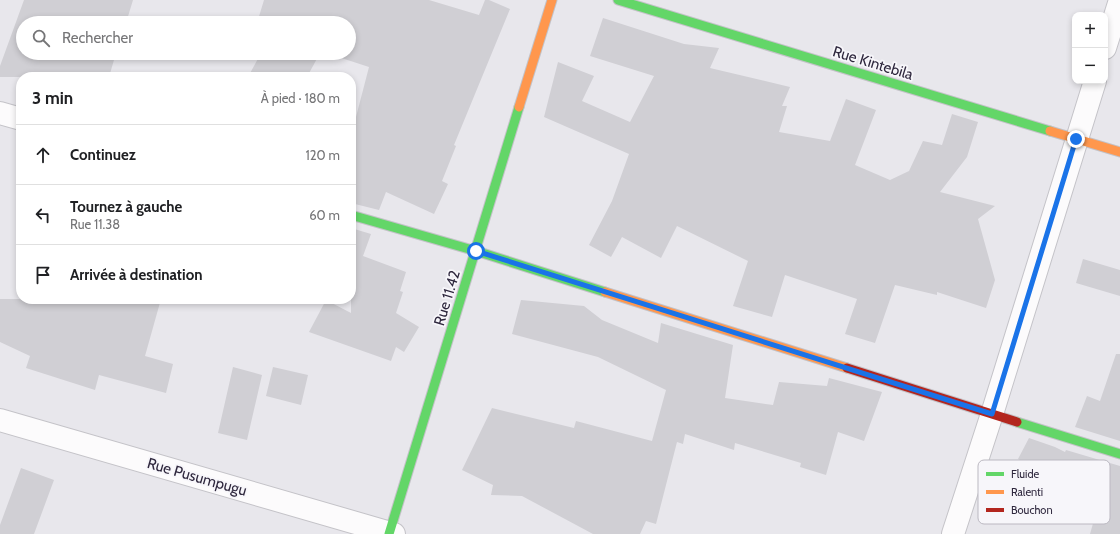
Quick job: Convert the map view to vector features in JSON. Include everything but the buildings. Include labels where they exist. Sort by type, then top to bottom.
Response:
[{"type":"street","name":"Rue 11.42","points":[[390,534],[552,0]]},
{"type":"street","name":"Rue Kintebila","points":[[618,0],[1120,152]]},
{"type":"street","points":[[1108,38],[1120,0]]},
{"type":"street","points":[[953,534],[992,414],[1094,84]]},
{"type":"street","points":[[0,113],[16,118]]},
{"type":"street","points":[[356,216],[476,251],[1120,454]]},
{"type":"street","name":"Rue Pusumpugu","points":[[0,420],[390,534]]},
{"type":"traffic: fast","points":[[618,0],[1050,131]]},
{"type":"traffic: fast","points":[[389,534],[519,107]]},
{"type":"traffic: fast","points":[[356,216],[476,251],[605,292]]},
{"type":"traffic: fast","points":[[1017,422],[1120,454]]},
{"type":"traffic: slow","points":[[519,107],[552,0]]},
{"type":"traffic: slow","points":[[1050,131],[1120,152]]},
{"type":"traffic: slow","points":[[605,292],[847,368]]},
{"type":"traffic: jam","points":[[847,368],[1017,422]]},
{"type":"route","points":[[476,251],[992,414],[1076,139]]}]
